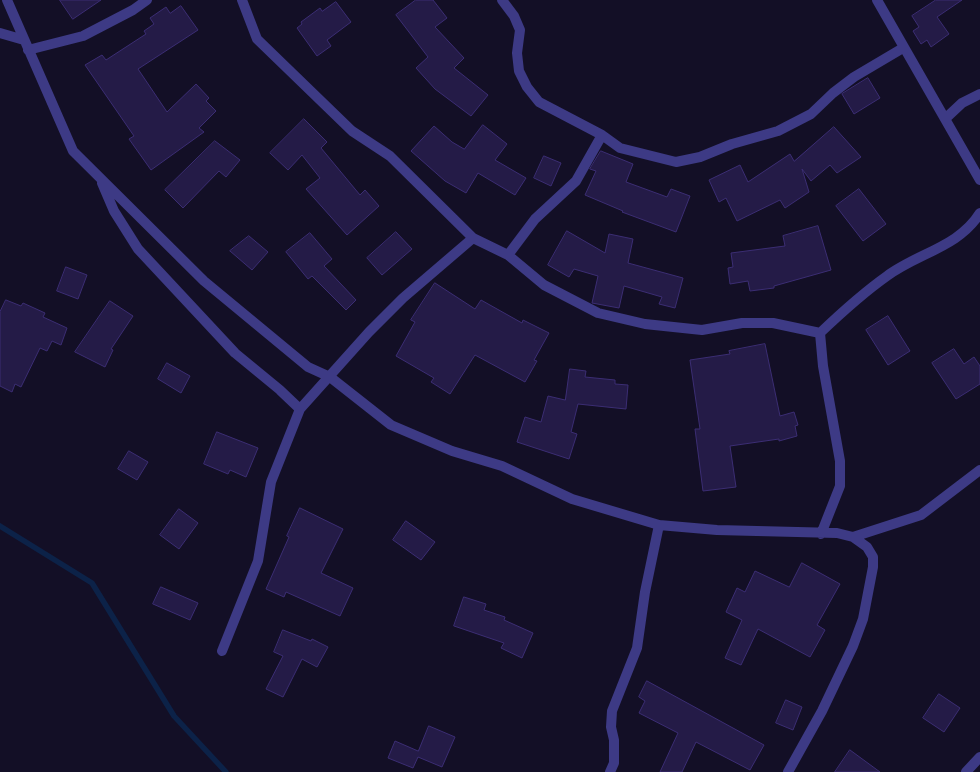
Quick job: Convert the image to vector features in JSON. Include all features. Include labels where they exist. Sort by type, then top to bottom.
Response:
[{"type":"street","points":[[7,0],[73,151],[204,281],[308,367],[330,377],[391,425],[452,451],[502,466],[572,499],[659,525],[717,530],[821,534],[837,533],[853,537],[867,547],[874,557],[863,619],[853,646],[822,711],[788,772]]},
{"type":"street","points":[[28,50],[83,36],[133,10],[148,0]]},
{"type":"street","points":[[242,0],[257,39],[352,131],[390,156],[473,238],[508,255],[544,284],[598,313],[646,324],[702,330],[742,324],[773,323],[820,334]]},
{"type":"street","points":[[502,0],[514,16],[520,30],[517,53],[519,71],[527,87],[539,102],[602,135],[620,148],[676,162],[700,157],[732,144],[778,132],[811,114],[833,93],[854,77],[903,48]]},
{"type":"street","points":[[877,0],[903,48],[946,118],[980,180]]},
{"type":"street","points":[[0,33],[24,40]]},
{"type":"street","points":[[946,118],[962,103],[980,94]]},
{"type":"street","points":[[508,255],[535,219],[576,181],[602,135]]},
{"type":"street","points":[[101,179],[114,211],[138,249],[235,353],[280,390],[300,409]]},
{"type":"street","points":[[820,334],[849,306],[888,275],[958,238],[973,224],[980,213]]},
{"type":"street","points":[[222,651],[258,560],[271,482],[300,409],[369,332],[403,298],[473,238]]},
{"type":"street","points":[[820,334],[823,366],[840,461],[840,486],[821,534]]},
{"type":"street","points":[[853,537],[921,515],[980,470]]},
{"type":"street","points":[[610,772],[614,763],[614,740],[611,727],[612,711],[637,648],[645,592],[659,525]]},
{"type":"street","points":[[966,772],[980,756]]},
{"type":"building","points":[[60,0],[101,0],[73,19]]},
{"type":"building","points":[[416,0],[433,0],[447,18],[435,27],[464,58],[454,68],[488,95],[471,116],[435,89],[416,68],[428,57],[396,15]]},
{"type":"building","points":[[936,0],[962,0],[937,17],[949,34],[931,47],[927,40],[921,44],[913,31],[919,27],[912,16]]},
{"type":"building","points":[[336,2],[351,22],[327,40],[331,46],[317,56],[297,28],[302,24],[301,22],[320,8],[322,11]]},
{"type":"building","points":[[181,6],[198,30],[138,69],[167,112],[196,84],[209,98],[206,101],[216,111],[199,128],[204,132],[151,170],[129,139],[134,136],[85,65],[102,55],[106,60],[146,34],[144,31],[154,24],[150,18],[166,7],[170,13]]},
{"type":"building","points":[[868,78],[880,98],[854,114],[842,94]]},
{"type":"building","points":[[304,119],[327,142],[321,148],[360,195],[365,190],[379,206],[347,235],[306,189],[320,178],[302,155],[288,170],[270,153]]},
{"type":"building","points":[[483,125],[507,144],[495,160],[526,178],[515,195],[478,173],[466,193],[445,181],[411,151],[434,126],[452,142],[464,149]]},
{"type":"building","points":[[834,127],[861,157],[837,173],[830,165],[811,181],[802,169],[809,192],[785,208],[780,200],[737,221],[726,198],[719,202],[709,180],[740,165],[748,182],[790,154],[794,161]]},
{"type":"building","points":[[215,141],[240,160],[226,177],[219,171],[183,208],[165,190]]},
{"type":"building","points":[[601,151],[633,164],[626,182],[667,197],[671,189],[690,196],[676,232],[622,212],[623,211],[585,195],[596,171],[590,169]]},
{"type":"building","points":[[544,156],[561,163],[551,186],[534,178]]},
{"type":"building","points":[[859,189],[886,224],[863,241],[836,206]]},
{"type":"building","points":[[818,226],[831,270],[774,286],[774,288],[750,291],[748,281],[730,284],[728,268],[733,267],[731,253],[785,246],[783,236]]},
{"type":"building","points":[[567,231],[605,253],[609,234],[633,239],[628,263],[683,278],[675,308],[659,304],[662,297],[624,286],[619,308],[592,303],[598,276],[574,269],[569,277],[548,265]]},
{"type":"building","points":[[396,232],[412,249],[382,275],[367,258]]},
{"type":"building","points":[[310,233],[332,259],[324,266],[356,300],[346,310],[312,276],[308,279],[286,252]]},
{"type":"building","points":[[249,236],[268,252],[252,270],[230,251]]},
{"type":"building","points":[[66,267],[87,275],[78,299],[57,291]]},
{"type":"building","points":[[435,283],[475,309],[481,300],[522,323],[523,320],[549,333],[534,360],[537,361],[525,382],[475,355],[450,394],[431,382],[434,378],[396,356],[415,322],[411,320]]},
{"type":"building","points":[[6,300],[21,306],[23,303],[45,313],[43,317],[67,328],[61,345],[52,341],[47,351],[40,348],[21,387],[15,384],[12,392],[0,386],[0,312]]},
{"type":"building","points":[[110,301],[133,316],[111,349],[113,350],[105,367],[75,352]]},
{"type":"building","points":[[888,316],[910,351],[888,365],[866,330]]},
{"type":"building","points":[[765,344],[780,416],[794,412],[798,425],[795,426],[797,436],[779,441],[779,439],[730,446],[736,487],[703,491],[695,429],[700,429],[690,360],[730,354],[729,351]]},
{"type":"building","points":[[954,349],[964,364],[974,357],[980,366],[980,384],[956,399],[932,363]]},
{"type":"building","points":[[167,363],[190,376],[181,393],[158,379]]},
{"type":"building","points":[[570,369],[586,371],[585,377],[615,380],[615,384],[628,385],[626,409],[578,404],[571,432],[577,434],[569,459],[517,442],[525,417],[541,422],[548,396],[565,400]]},
{"type":"building","points":[[217,432],[258,448],[246,477],[230,470],[228,474],[204,464]]},
{"type":"building","points":[[129,451],[148,462],[137,480],[118,469]]},
{"type":"building","points":[[300,508],[343,529],[321,573],[353,588],[340,616],[286,592],[284,597],[266,589]]},
{"type":"building","points":[[179,509],[198,523],[179,549],[160,535]]},
{"type":"building","points":[[406,521],[435,542],[421,560],[393,540]]},
{"type":"building","points":[[802,563],[840,584],[817,625],[825,630],[810,657],[758,629],[741,665],[725,658],[742,620],[726,612],[737,588],[745,592],[755,571],[789,587]]},
{"type":"building","points":[[161,587],[198,603],[190,620],[153,604]]},
{"type":"building","points":[[464,597],[486,604],[484,610],[505,617],[504,620],[533,633],[522,658],[501,648],[504,643],[454,626]]},
{"type":"building","points":[[283,630],[311,641],[312,639],[328,647],[317,667],[302,659],[283,697],[266,689],[283,656],[274,652]]},
{"type":"building","points":[[647,681],[764,745],[750,770],[696,742],[682,772],[660,772],[678,733],[639,713],[645,701],[639,697]]},
{"type":"building","points":[[939,694],[960,708],[944,732],[923,718]]},
{"type":"building","points":[[786,700],[802,707],[793,730],[776,723]]},
{"type":"building","points":[[429,726],[455,737],[442,767],[418,757],[413,768],[388,758],[395,741],[418,751]]},
{"type":"building","points":[[850,750],[880,772],[835,772]]},
{"type":"waterway","points":[[0,526],[92,583],[174,716],[226,772]]}]
